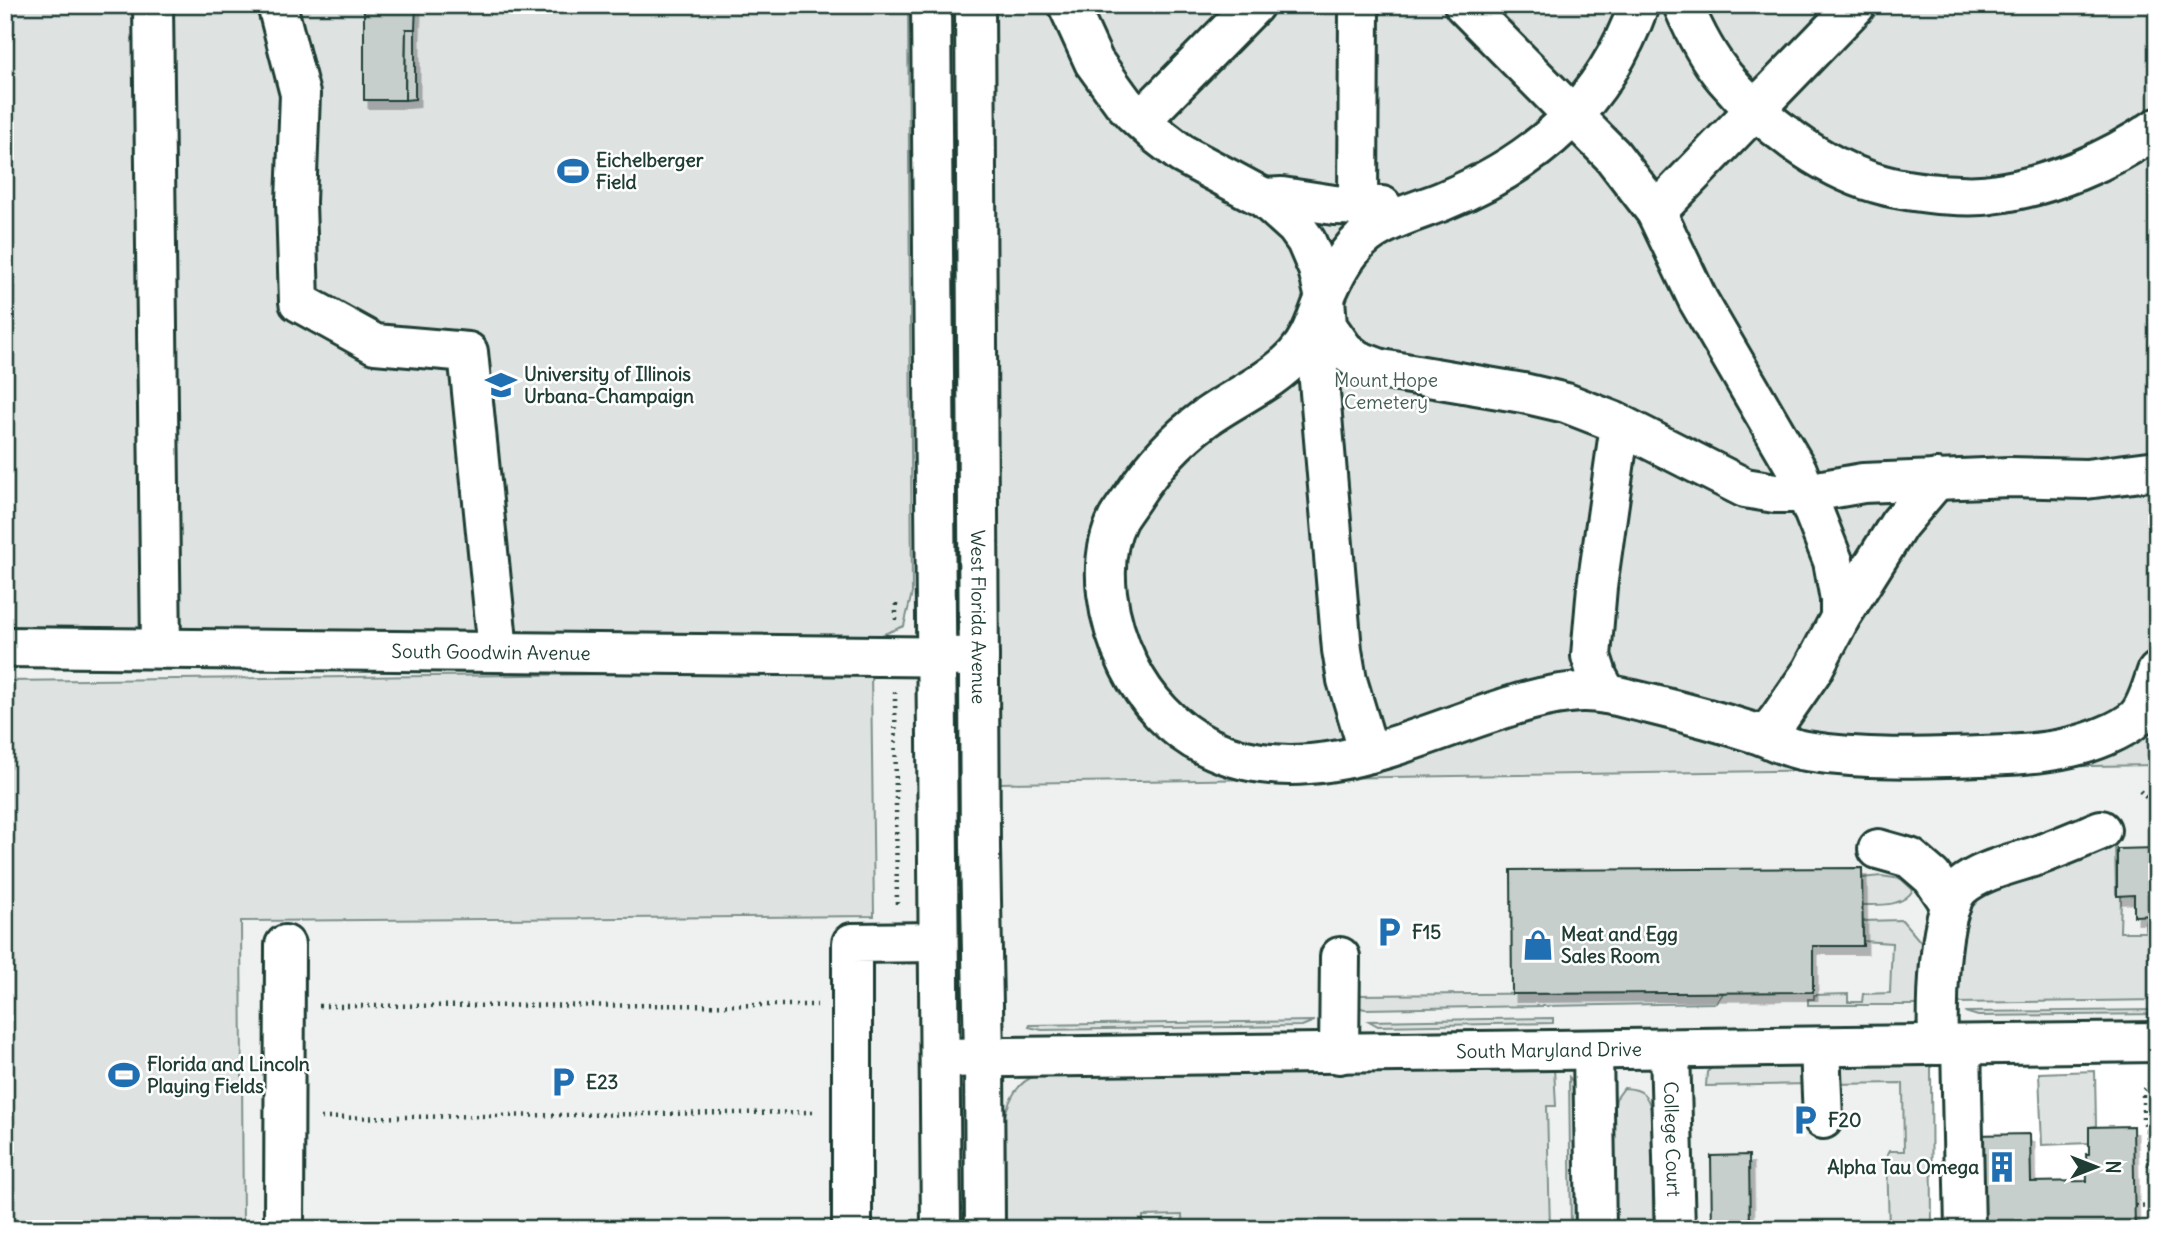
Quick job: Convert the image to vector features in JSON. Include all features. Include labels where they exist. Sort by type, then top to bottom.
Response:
[{"type":"street","points":[[153,5],[161,649]]},
{"type":"street","points":[[277,5],[300,94],[296,202],[299,302],[375,344],[468,352],[498,651]]},
{"type":"street","points":[[931,5],[941,1229]]},
{"type":"street","name":"West Florida Avenue","points":[[975,5],[985,1229]]},
{"type":"street","points":[[1068,5],[1094,62],[1123,102],[1141,120],[1168,144],[1195,162],[1264,198],[1287,218],[1306,241],[1318,269],[1328,326],[1344,350],[1357,360],[1381,369]]},
{"type":"street","points":[[1141,120],[1254,5]]},
{"type":"street","points":[[1359,205],[1360,5]]},
{"type":"street","points":[[1464,5],[1612,155],[1656,212],[1698,300],[1797,470],[1833,561],[1840,599],[1840,618]]},
{"type":"street","points":[[1639,5],[1608,71],[1574,117],[1545,144],[1497,175],[1445,200],[1402,215],[1362,237],[1346,259],[1299,353],[1281,369],[1207,417],[1175,442],[1145,477],[1118,519],[1109,544],[1106,583],[1113,627],[1130,668],[1145,692],[1169,720],[1197,742],[1229,757],[1270,765],[1317,765],[1369,753],[1531,700],[1580,692],[1607,694],[1707,718],[1765,736],[1801,751],[1933,758],[2029,754],[2071,747],[2105,736],[2135,719],[2144,706],[2157,672]]},
{"type":"street","points":[[1683,5],[1696,36],[1724,77],[1755,110],[1786,135],[1831,164],[1875,183],[1924,193],[1960,196],[1991,194],[2065,175],[2119,152],[2157,128]]},
{"type":"street","points":[[1656,212],[1856,5]]},
{"type":"street","points":[[1264,198],[1282,197],[1334,205],[1387,206],[1402,215]]},
{"type":"street","points":[[1318,369],[1342,650],[1347,680],[1369,753]]},
{"type":"street","points":[[1265,379],[1295,370],[1381,369],[1523,393],[1566,403],[1620,425],[1745,488],[1775,493],[1806,493],[1863,483],[1937,479],[2086,479],[2157,470]]},
{"type":"street","points":[[1607,694],[1591,656],[1597,587],[1620,425]]},
{"type":"street","points":[[1765,736],[1812,671],[1840,618],[1899,524],[1937,479]]},
{"type":"street","name":"South Goodwin Avenue","points":[[5,647],[979,657]]},
{"type":"street","points":[[1965,1229],[1949,1045],[1937,1010],[1943,937],[1951,905],[1960,888],[1981,875],[2101,830]]},
{"type":"street","points":[[1878,849],[1910,858],[1932,877],[1951,905]]},
{"type":"street","points":[[839,1228],[852,943],[938,942]]},
{"type":"street","points":[[284,1229],[285,945]]},
{"type":"street","points":[[1339,1054],[1340,957]]},
{"type":"street","name":"South Maryland Drive","points":[[940,1058],[2156,1042]]},
{"type":"street","points":[[1820,1047],[1823,1119]]},
{"type":"street","name":"College Court","points":[[1670,1050],[1675,1229]]},
{"type":"street","points":[[1593,1051],[1596,1229]]},
{"type":"path","points":[[895,693],[897,905]]},
{"type":"path","points":[[2140,791],[2157,808]]},
{"type":"path","points":[[314,1006],[827,1005]]},
{"type":"path","points":[[2151,1229],[2154,1205],[2148,1132],[2143,1118],[2143,1091],[2155,1078],[2156,1042]]},
{"type":"path","points":[[314,1118],[827,1112]]},
{"type":"path","points":[[2135,1206],[2154,1205]]},
{"type":"path","points":[[632,1229],[839,1228]]},
{"type":"shaded area","name":"University of Illinois Urbana-Champaign","points":[[5,5],[994,5],[1001,783],[2157,765],[2157,1058],[1925,1062],[1930,1229],[5,1229]]},
{"type":"green space","points":[[5,5],[908,5],[912,593],[904,626],[869,640],[5,630]]},
{"type":"green space","name":"Mount Hope Cemetery","points":[[994,5],[2157,5],[2157,765],[1000,783]]},
{"type":"green space","name":"Florida and Lincoln Playing Fields","points":[[871,671],[874,916],[241,921],[243,1229],[5,1229],[5,681]]},
{"type":"green space","points":[[2115,842],[2116,894],[2121,897],[2120,932],[2145,932],[2147,921],[2157,922],[2157,1000],[1956,1003],[1952,964],[1969,911],[1985,892]]},
{"type":"green space","points":[[1881,876],[1901,879],[1913,890],[1909,896],[1897,902],[1862,905],[1862,878]]},
{"type":"green space","points":[[1902,920],[1930,953],[1920,1005],[1808,1005],[1808,999],[1814,999],[1814,995],[1848,994],[1848,1002],[1862,1002],[1863,994],[1890,993],[1892,943],[1863,941],[1863,921]]},
{"type":"green space","points":[[1724,992],[1716,1003],[1357,1007],[1357,995]]},
{"type":"green space","points":[[2157,1010],[2157,1014],[1978,1016],[1965,1012]]},
{"type":"green space","points":[[1553,1018],[1553,1023],[1378,1026],[1369,1021]]},
{"type":"green space","points":[[1314,1021],[1302,1026],[1042,1030],[1029,1027],[1030,1025]]},
{"type":"green space","points":[[1929,1062],[1932,1229],[1889,1229],[1887,1155],[1889,1151],[1904,1151],[1903,1083],[1830,1084],[1839,1065]]},
{"type":"green space","points":[[1793,1063],[1805,1072],[1807,1084],[1706,1086],[1707,1072],[1713,1067]]},
{"type":"green space","points":[[1554,1068],[1556,1106],[1547,1106],[1550,1229],[1183,1229],[1182,1215],[1143,1216],[1143,1229],[1006,1229],[1005,1115],[1016,1091],[1024,1082],[1036,1076]]},
{"type":"green space","points":[[2095,1071],[2096,1126],[2089,1127],[2089,1143],[2042,1145],[2039,1073]]},
{"type":"green space","points":[[1569,1077],[1575,1084],[1580,1229],[1571,1229]]},
{"type":"green space","points":[[1624,1088],[1643,1094],[1652,1112],[1653,1229],[1615,1229],[1613,1119],[1616,1099]]},
{"type":"building","points":[[364,5],[416,5],[415,29],[406,29],[405,100],[364,100]]},
{"type":"building","points":[[406,29],[415,29],[415,99],[405,100]]},
{"type":"building","points":[[2157,848],[2157,915],[2134,916],[2134,895],[2117,896],[2117,849]]},
{"type":"building","points":[[1862,868],[1863,946],[1813,946],[1813,992],[1512,994],[1511,870]]},
{"type":"building","name":"Alpha Tau Omega","points":[[2133,1126],[2135,1229],[1975,1229],[1973,1135],[2030,1134],[2031,1182],[2087,1181],[2089,1127]]},
{"type":"building","points":[[1749,1155],[1750,1229],[1712,1229],[1711,1156]]},
{"type":"place","name":"Eichelberger Field","points":[[573,171]]},
{"type":"place","name":"University of Illinois Urbana-Champaign","points":[[501,385]]},
{"type":"place","name":"F15","points":[[1389,932]]},
{"type":"place","name":"Meat and Egg Sales Room","points":[[1538,945]]},
{"type":"place","name":"Florida and Lincoln Playing Fields","points":[[124,1075]]},
{"type":"place","name":"E23","points":[[563,1082]]},
{"type":"place","name":"F20","points":[[1805,1120]]},
{"type":"place","name":"Alpha Tau Omega","points":[[2002,1167]]}]
